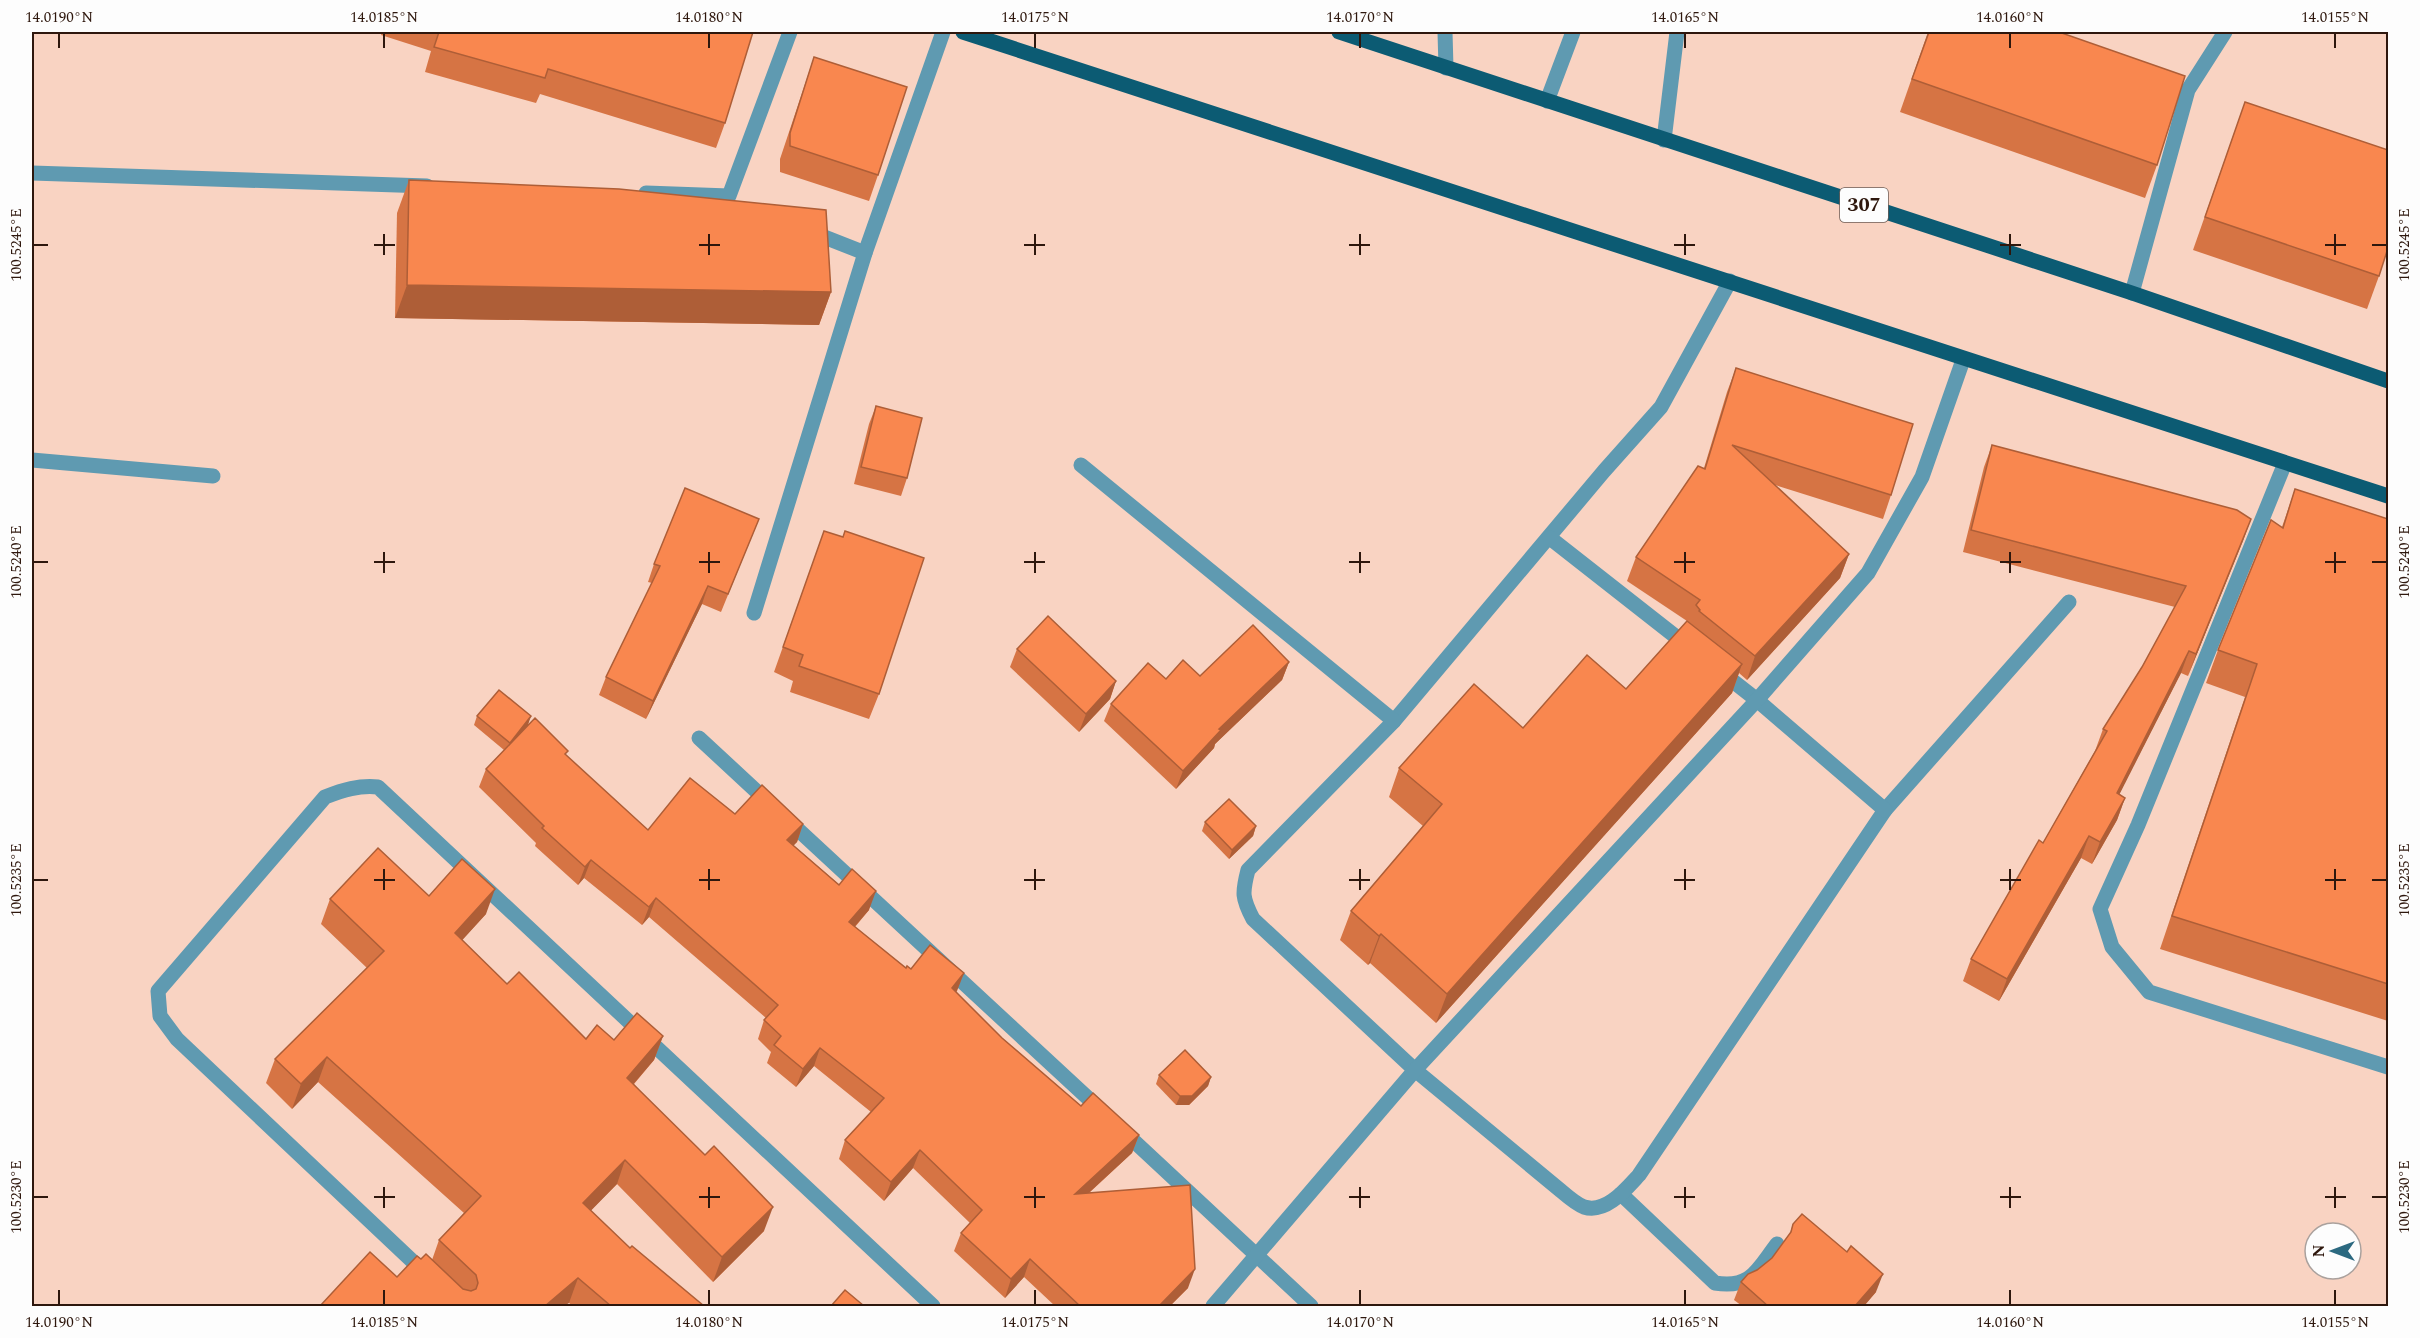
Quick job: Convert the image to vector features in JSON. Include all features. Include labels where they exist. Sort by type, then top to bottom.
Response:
[{"type":"main road","points":[[963,32],[1730,281],[1963,360],[2388,496]]},
{"type":"main road","name":"307","points":[[1339,32],[2132,293],[2388,381]]},
{"type":"street","points":[[634,193],[734,198],[790,32]]},
{"type":"street","points":[[754,613],[866,253],[944,32]]},
{"type":"street","points":[[1445,32],[1446,68]]},
{"type":"street","points":[[1547,101],[1573,32]]},
{"type":"street","points":[[1664,140],[1677,32]]},
{"type":"street","points":[[2132,293],[2183,88],[2225,32]]},
{"type":"street","points":[[32,173],[445,187]]},
{"type":"street","points":[[791,223],[866,253]]},
{"type":"street","points":[[1730,281],[1661,407],[1604,471],[1394,721],[1248,870],[1243,891],[1244,903],[1253,919],[1415,1070],[1560,1191],[1582,1206],[1591,1208],[1606,1204],[1621,1194],[1639,1175],[1885,810],[2069,603]]},
{"type":"street","points":[[1213,1306],[1415,1070],[1757,700],[1868,573],[1922,477],[1963,360]]},
{"type":"street","points":[[32,460],[213,476]]},
{"type":"street","points":[[2284,463],[2138,825],[2100,909],[2112,947],[2149,992],[2388,1067]]},
{"type":"street","points":[[1081,465],[1394,721]]},
{"type":"street","points":[[1550,538],[1757,700],[1885,810]]},
{"type":"street","points":[[699,738],[1311,1306]]},
{"type":"street","points":[[435,1282],[177,1039],[160,1017],[158,991],[325,797],[341,790],[378,787],[933,1306]]},
{"type":"street","points":[[1621,1194],[1715,1282],[1732,1286],[1743,1282],[1757,1270],[1777,1244]]},
{"type":"building","points":[[439,32],[753,32],[725,123],[548,69],[545,78],[434,47]]},
{"type":"building","points":[[1929,32],[2059,32],[2185,76],[2157,165],[1912,79]]},
{"type":"building","points":[[814,57],[907,87],[878,175],[790,146],[790,133]]},
{"type":"building","points":[[2245,102],[2388,150],[2388,248],[2379,276],[2205,217]]},
{"type":"building","points":[[409,180],[619,189],[826,210],[831,292],[407,285]]},
{"type":"building","points":[[1736,368],[1913,424],[1891,495],[1732,445],[1849,554],[1755,656],[1699,611],[1696,605],[1700,600],[1636,557],[1698,466],[1705,469]]},
{"type":"building","points":[[876,406],[922,418],[907,478],[861,467]]},
{"type":"building","points":[[1992,445],[2237,510],[2251,519],[2196,654],[2189,651],[2117,793],[2125,798],[2100,842],[2089,836],[2007,979],[1971,959],[2039,840],[2043,843],[2107,731],[2103,729],[2142,667],[2186,586],[1971,530]]},
{"type":"building","points":[[685,488],[759,519],[728,594],[708,586],[653,701],[606,677],[660,566],[654,564]]},
{"type":"building","points":[[2295,489],[2388,519],[2388,984],[2172,916],[2257,664],[2218,650],[2271,520],[2283,528]]},
{"type":"building","points":[[824,531],[843,537],[845,531],[924,558],[879,694],[799,666],[803,655],[783,647]]},
{"type":"building","points":[[1048,616],[1116,681],[1086,714],[1017,649]]},
{"type":"building","points":[[1687,621],[1742,664],[1447,994],[1381,934],[1379,936],[1351,911],[1442,804],[1399,768],[1474,684],[1523,728],[1587,655],[1626,689]]},
{"type":"building","points":[[1253,625],[1289,662],[1219,729],[1221,730],[1183,771],[1111,704],[1148,663],[1166,679],[1183,660],[1200,676]]},
{"type":"building","points":[[499,690],[531,716],[510,743],[477,716]]},
{"type":"building","points":[[535,718],[568,751],[565,754],[648,830],[690,778],[735,814],[762,785],[803,824],[787,840],[839,885],[852,869],[876,891],[849,922],[906,968],[907,966],[911,969],[930,945],[964,973],[952,988],[1002,1038],[1081,1106],[1093,1093],[1139,1135],[1075,1194],[1190,1185],[1195,1269],[1159,1306],[1080,1306],[1030,1259],[1011,1279],[961,1233],[982,1210],[920,1150],[891,1182],[845,1140],[884,1098],[820,1048],[803,1069],[774,1045],[781,1036],[764,1020],[778,1005],[656,898],[649,907],[591,860],[585,867],[542,828],[544,826],[486,769]]},
{"type":"building","points":[[1229,799],[1256,826],[1232,850],[1205,822]]},
{"type":"building","points":[[378,848],[429,896],[462,859],[495,889],[455,933],[507,984],[519,972],[586,1039],[597,1025],[614,1040],[637,1013],[663,1036],[627,1078],[705,1155],[714,1146],[773,1207],[722,1257],[625,1160],[583,1203],[630,1248],[632,1246],[704,1306],[611,1306],[578,1278],[545,1306],[320,1306],[370,1252],[397,1277],[417,1256],[421,1259],[426,1254],[463,1289],[471,1291],[476,1289],[478,1283],[476,1275],[439,1240],[481,1196],[327,1057],[301,1084],[275,1059],[384,951],[330,899]]},
{"type":"building","points":[[1185,1050],[1211,1077],[1192,1096],[1180,1096],[1159,1075]]},
{"type":"building","points":[[1802,1214],[1847,1252],[1851,1246],[1883,1274],[1855,1306],[1768,1306],[1741,1282],[1748,1274],[1772,1258],[1791,1232],[1793,1224]]},
{"type":"building","points":[[845,1290],[864,1306],[831,1306]]}]
